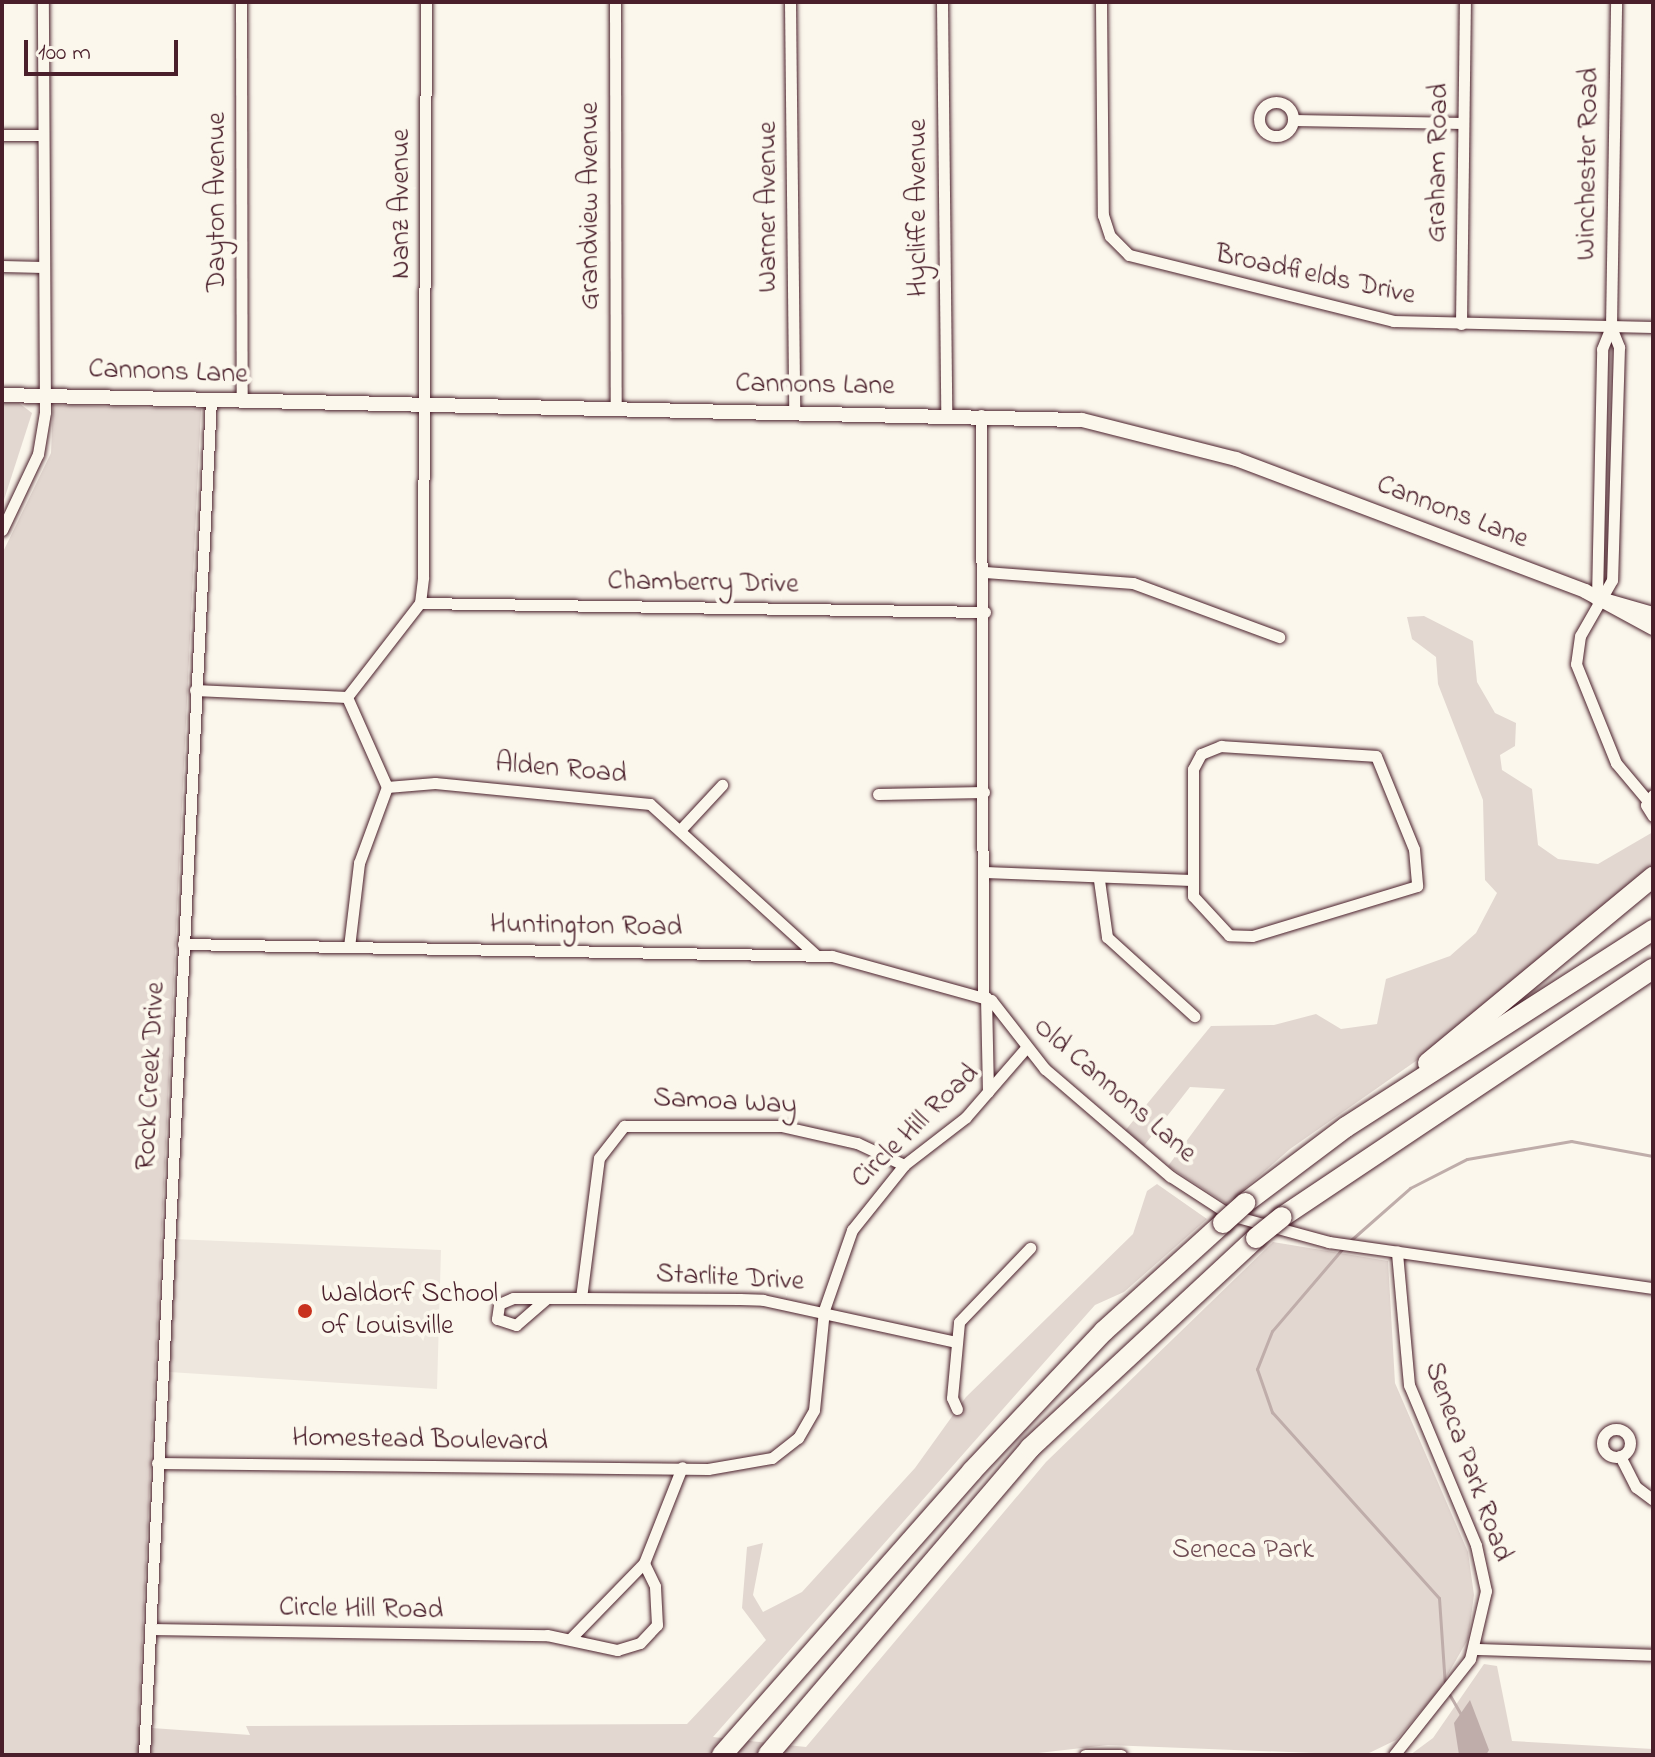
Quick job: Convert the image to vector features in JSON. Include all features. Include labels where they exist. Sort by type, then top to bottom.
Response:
[{"type":"highway","points":[[722,1755],[972,1471],[1104,1331],[1245,1203],[1346,1127],[1653,877]]},
{"type":"highway","points":[[1346,1127],[1653,930]]},
{"type":"highway","points":[[768,1755],[1030,1448],[1256,1238],[1282,1217],[1653,969]]},
{"type":"highway","points":[[1562,1030],[1653,981]]},
{"type":"main road","name":"Cannons Lane","points":[[2,395],[616,410],[946,413],[1082,420],[1195,444],[1597,598],[1653,614]]},
{"type":"main road","name":"Cannons Lane","points":[[1597,598],[1653,628]]},
{"type":"street","points":[[2,530],[38,454],[45,396],[43,2]]},
{"type":"street","name":"Dayton Avenue","points":[[241,2],[242,401]]},
{"type":"street","name":"Nanz Avenue","points":[[420,603],[428,406],[426,2]]},
{"type":"street","name":"Grandview Avenue","points":[[615,2],[616,410]]},
{"type":"street","name":"Warner Avenue","points":[[790,2],[794,412]]},
{"type":"street","name":"Hycliffe Avenue","points":[[942,2],[946,413]]},
{"type":"street","name":"Broadfields Drive","points":[[1101,2],[1103,215],[1117,246],[1142,261],[1373,317],[1461,324],[1653,327]]},
{"type":"street","name":"Graham Road","points":[[1461,324],[1465,2]]},
{"type":"street","name":"Winchester Road","points":[[1597,598],[1602,349],[1611,327],[1616,2]]},
{"type":"street","points":[[1293,120],[1463,123]]},
{"type":"street","points":[[2,135],[43,135]]},
{"type":"street","points":[[2,266],[43,267]]},
{"type":"street","name":"Winchester Road","points":[[1611,327],[1619,347],[1612,580],[1597,598],[1580,636],[1579,683],[1627,782],[1650,797],[1653,816]]},
{"type":"street","name":"Rock Creek Drive","points":[[144,1755],[211,401]]},
{"type":"street","points":[[981,415],[985,572],[984,996],[988,1092]]},
{"type":"street","points":[[1601,431],[1617,430]]},
{"type":"street","points":[[1601,505],[1616,504]]},
{"type":"street","points":[[985,572],[1133,583],[1279,637]]},
{"type":"street","points":[[347,697],[420,603]]},
{"type":"street","name":"Chamberry Drive","points":[[420,603],[985,612]]},
{"type":"street","points":[[195,690],[347,697]]},
{"type":"street","points":[[347,697],[387,787],[359,863],[349,947]]},
{"type":"street","points":[[1221,746],[1376,756],[1420,872],[1406,894],[1242,938],[1201,911],[1192,880],[1193,769],[1201,754],[1221,746]]},
{"type":"street","points":[[682,828],[722,785]]},
{"type":"street","name":"Alden Road","points":[[387,787],[609,795],[650,804],[682,828],[816,955]]},
{"type":"street","points":[[878,794],[984,792]]},
{"type":"street","points":[[984,872],[1099,880],[1192,880]]},
{"type":"street","points":[[1099,880],[1107,937],[1194,1016]]},
{"type":"street","name":"Huntington Road","points":[[183,944],[816,955],[984,996]]},
{"type":"street","name":"Old Cannons Lane","points":[[984,996],[1025,1049],[1170,1176],[1222,1210],[1329,1242],[1653,1288]]},
{"type":"street","name":"Circle Hill Road","points":[[682,1467],[762,1462],[798,1438],[816,1400],[824,1310],[852,1230],[904,1165],[988,1092],[1025,1049]]},
{"type":"street","name":"Samoa Way","points":[[581,1298],[599,1158],[624,1126],[781,1126],[857,1143],[904,1165]]},
{"type":"street","points":[[957,1409],[955,1342],[962,1316],[1030,1248]]},
{"type":"street","name":"Seneca Park Road","points":[[1394,1755],[1435,1713],[1473,1654],[1484,1573],[1409,1385],[1397,1252]]},
{"type":"street","name":"Starlite Drive","points":[[547,1298],[763,1300],[824,1310],[955,1342]]},
{"type":"street","points":[[1620,1456],[1636,1487],[1653,1500]]},
{"type":"street","name":"Homestead Boulevard","points":[[157,1463],[682,1467]]},
{"type":"street","points":[[571,1638],[644,1563],[682,1467]]},
{"type":"street","name":"Circle Hill Road","points":[[150,1629],[571,1638],[617,1650],[652,1634],[660,1615],[644,1563]]},
{"type":"street","points":[[1473,1654],[1653,1655]]},
{"type":"street","points":[[1085,1755],[1121,1755]]},
{"type":"shaded area","name":"Waldorf School of Louisville","points":[[174,1239],[441,1250],[437,1389],[169,1372]]},
{"type":"shaded area","points":[[1470,1700],[1489,1750],[1486,1755],[1459,1755],[1454,1723]]},
{"type":"green space","points":[[2,403],[19,403],[32,413],[2,506]]},
{"type":"green space","name":"Seneca Park","points":[[53,405],[201,409],[138,1727],[250,1735],[246,1726],[687,1724],[766,1640],[742,1608],[747,1547],[763,1543],[753,1595],[763,1612],[802,1592],[915,1468],[966,1397],[1133,1234],[1147,1191],[1157,1184],[1207,1219],[1124,1292],[1095,1305],[713,1737],[806,1747],[1046,1462],[1273,1242],[1388,1261],[1395,1383],[1468,1552],[1474,1595],[1468,1639],[1439,1690],[1396,1740],[1365,1755],[1108,1745],[1021,1755],[2,1755],[2,554],[51,453]]},
{"type":"green space","points":[[1424,616],[1473,641],[1477,682],[1495,713],[1516,723],[1515,746],[1500,755],[1502,770],[1532,789],[1538,845],[1558,859],[1598,864],[1653,832],[1653,868],[1466,1026],[1290,1149],[1227,1204],[1168,1166],[1225,1089],[1190,1087],[1143,1147],[1124,1132],[1211,1026],[1274,1025],[1316,1014],[1341,1029],[1377,1024],[1386,979],[1450,956],[1476,933],[1497,893],[1485,880],[1483,800],[1438,684],[1436,657],[1412,639],[1407,617]]},
{"type":"green space","points":[[1484,1664],[1497,1666],[1512,1741],[1653,1749],[1653,1755],[1410,1755],[1433,1738]]},
{"type":"waterway","points":[[1351,1240],[1410,1188],[1467,1159],[1571,1141],[1653,1156]]},
{"type":"waterway","points":[[1343,1248],[1272,1331],[1257,1369],[1272,1412],[1439,1598],[1445,1685]]},
{"type":"waterway","points":[[1448,1692],[1462,1716]]},
{"type":"place","name":"Waldorf School of Louisville","points":[[305,1311]]}]
